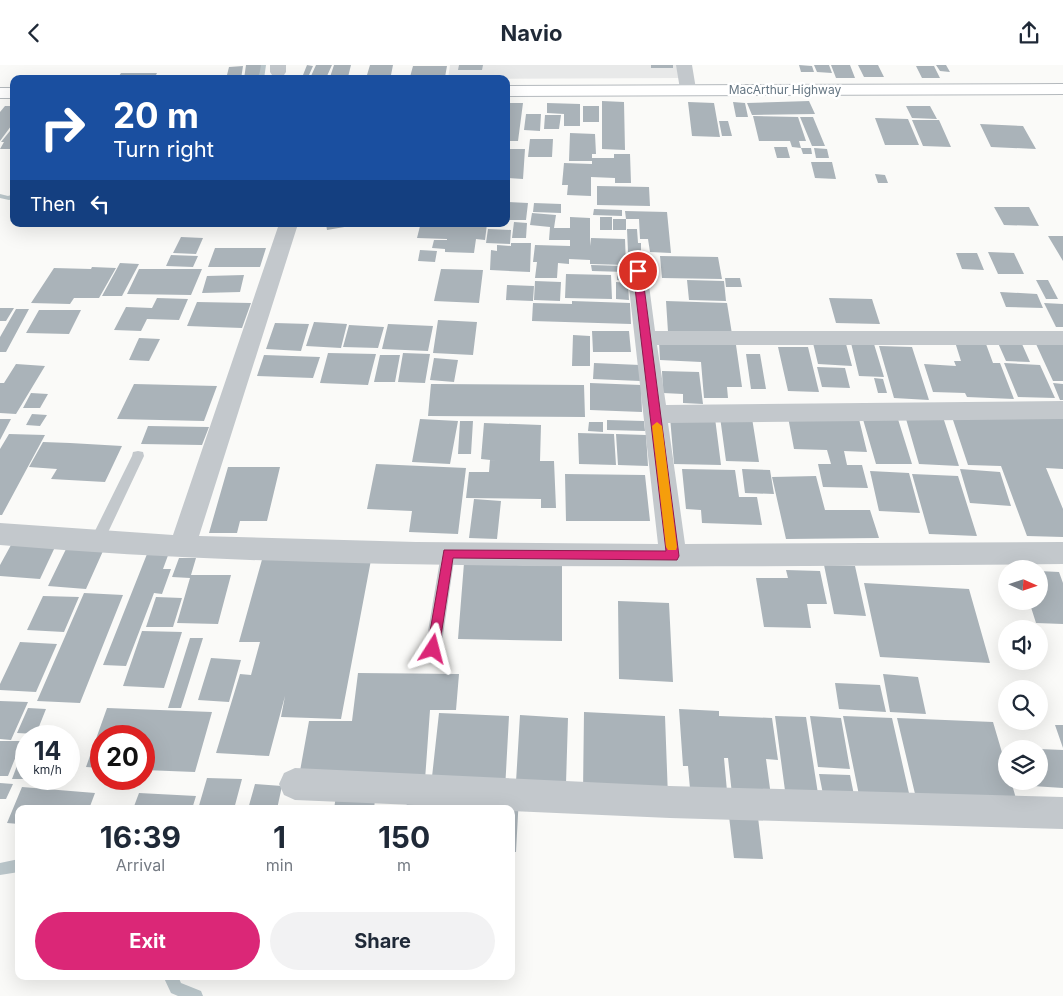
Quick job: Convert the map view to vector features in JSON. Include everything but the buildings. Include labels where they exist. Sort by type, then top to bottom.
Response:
[{"type":"highway","name":"MacArthur Highway","points":[[510,91],[1063,89]]},
{"type":"street","points":[[684,65],[688,89]]},
{"type":"street","points":[[183,545],[287,227]]},
{"type":"street","points":[[638,271],[673,556]]},
{"type":"street","points":[[646,338],[1063,338]]},
{"type":"street","points":[[655,414],[1063,410]]},
{"type":"street","points":[[0,534],[96,543],[183,545],[291,551],[673,556],[1063,553]]},
{"type":"street","points":[[295,784],[670,803],[1063,813]]},
{"type":"lane","points":[[96,543],[138,456]]},
{"type":"lane","points":[[433,649],[448,553]]},
{"type":"shaded area","points":[[450,65],[678,65],[680,78],[510,79],[510,75],[449,75]]},
{"type":"waterway","points":[[262,75],[263,65]]},
{"type":"waterway","points":[[0,196],[10,198]]},
{"type":"waterway","points":[[0,869],[15,866]]},
{"type":"waterway","points":[[172,980],[176,988],[196,996]]},
{"type":"slow traffic","points":[[657,426],[672,547]]},
{"type":"route","points":[[433,649],[448,553],[673,556],[638,271]]}]
